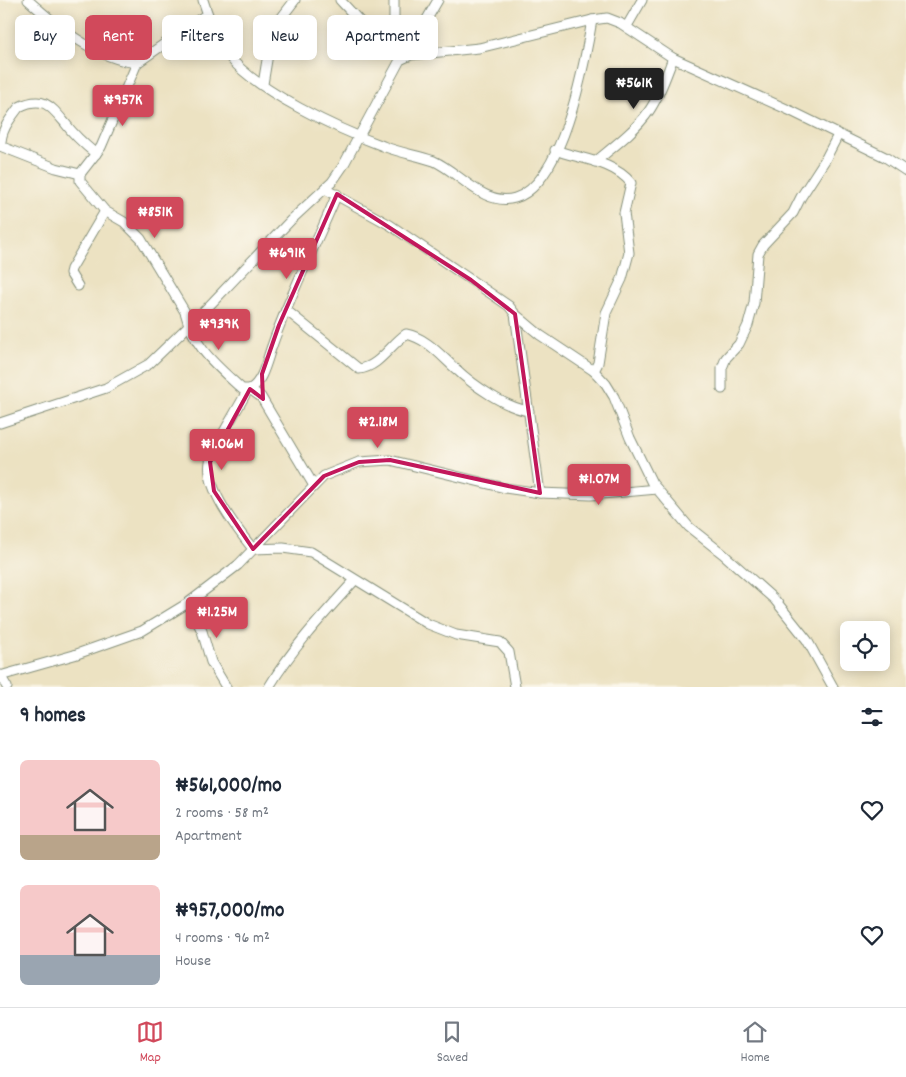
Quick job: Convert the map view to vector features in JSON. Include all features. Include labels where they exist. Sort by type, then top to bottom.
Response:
[{"type":"street","points":[[28,0],[46,16],[90,47],[129,62],[137,63]]},
{"type":"street","points":[[202,0],[216,36],[228,56],[253,79],[323,120],[384,147],[436,162],[480,192],[499,199],[515,198],[531,188],[541,177],[575,106],[592,20]]},
{"type":"street","points":[[263,84],[272,30],[295,0]]},
{"type":"street","points":[[340,0],[354,15]]},
{"type":"street","points":[[394,0],[394,15]]},
{"type":"street","points":[[428,15],[438,0]]},
{"type":"street","points":[[627,26],[642,0]]},
{"type":"street","points":[[207,14],[137,63],[101,146],[80,174],[80,181],[105,211],[124,222],[141,239],[185,312],[188,324],[203,353],[242,388],[261,398],[314,486]]},
{"type":"street","points":[[438,52],[479,48],[607,18],[627,26],[653,46],[673,58],[712,74],[885,157],[906,171]]},
{"type":"street","points":[[595,162],[625,137],[648,112],[660,92],[673,58]]},
{"type":"street","points":[[0,424],[106,388],[138,371],[154,358],[208,307],[291,220],[325,189],[343,166],[400,60]]},
{"type":"street","points":[[80,174],[56,168],[1,146],[0,138],[3,131],[19,107],[35,102],[51,106],[96,154]]},
{"type":"street","points":[[722,389],[722,368],[726,358],[738,344],[748,325],[754,303],[758,254],[763,245],[794,213],[801,197],[825,160],[838,135]]},
{"type":"street","points":[[555,150],[608,166],[624,175],[631,183],[624,213],[629,253],[622,279],[606,313],[598,363],[594,371]]},
{"type":"street","points":[[325,189],[383,221],[471,280],[509,306],[515,314],[540,335],[594,371],[606,384],[614,397],[644,469],[657,489],[689,527],[775,600],[807,640],[833,687]]},
{"type":"street","points":[[254,550],[234,526],[214,491],[210,476],[210,462],[249,390],[255,386],[262,374],[286,310],[337,194]]},
{"type":"street","points":[[78,286],[70,273],[71,269],[105,211]]},
{"type":"street","points":[[286,310],[359,369],[370,368],[406,334],[413,335],[425,342],[457,371],[499,400],[518,410],[529,411]]},
{"type":"street","points":[[515,314],[540,493]]},
{"type":"street","points":[[261,398],[262,374]]},
{"type":"street","points":[[7,687],[0,676],[74,655],[142,631],[188,603],[238,565],[324,476],[359,462],[390,460],[506,488],[540,493],[591,494],[657,489]]},
{"type":"street","points":[[254,550],[283,548],[311,552],[428,624],[456,635],[500,642],[509,652],[515,687]]},
{"type":"street","points":[[269,687],[302,637],[315,627],[355,580]]},
{"type":"street","points":[[188,603],[202,631],[214,668],[226,687]]},
{"type":"highlighted area","points":[[337,194],[471,280],[515,314],[540,493],[390,460],[359,462],[324,476],[253,549],[214,491],[210,462],[250,389],[263,399],[262,374],[279,325]]}]
